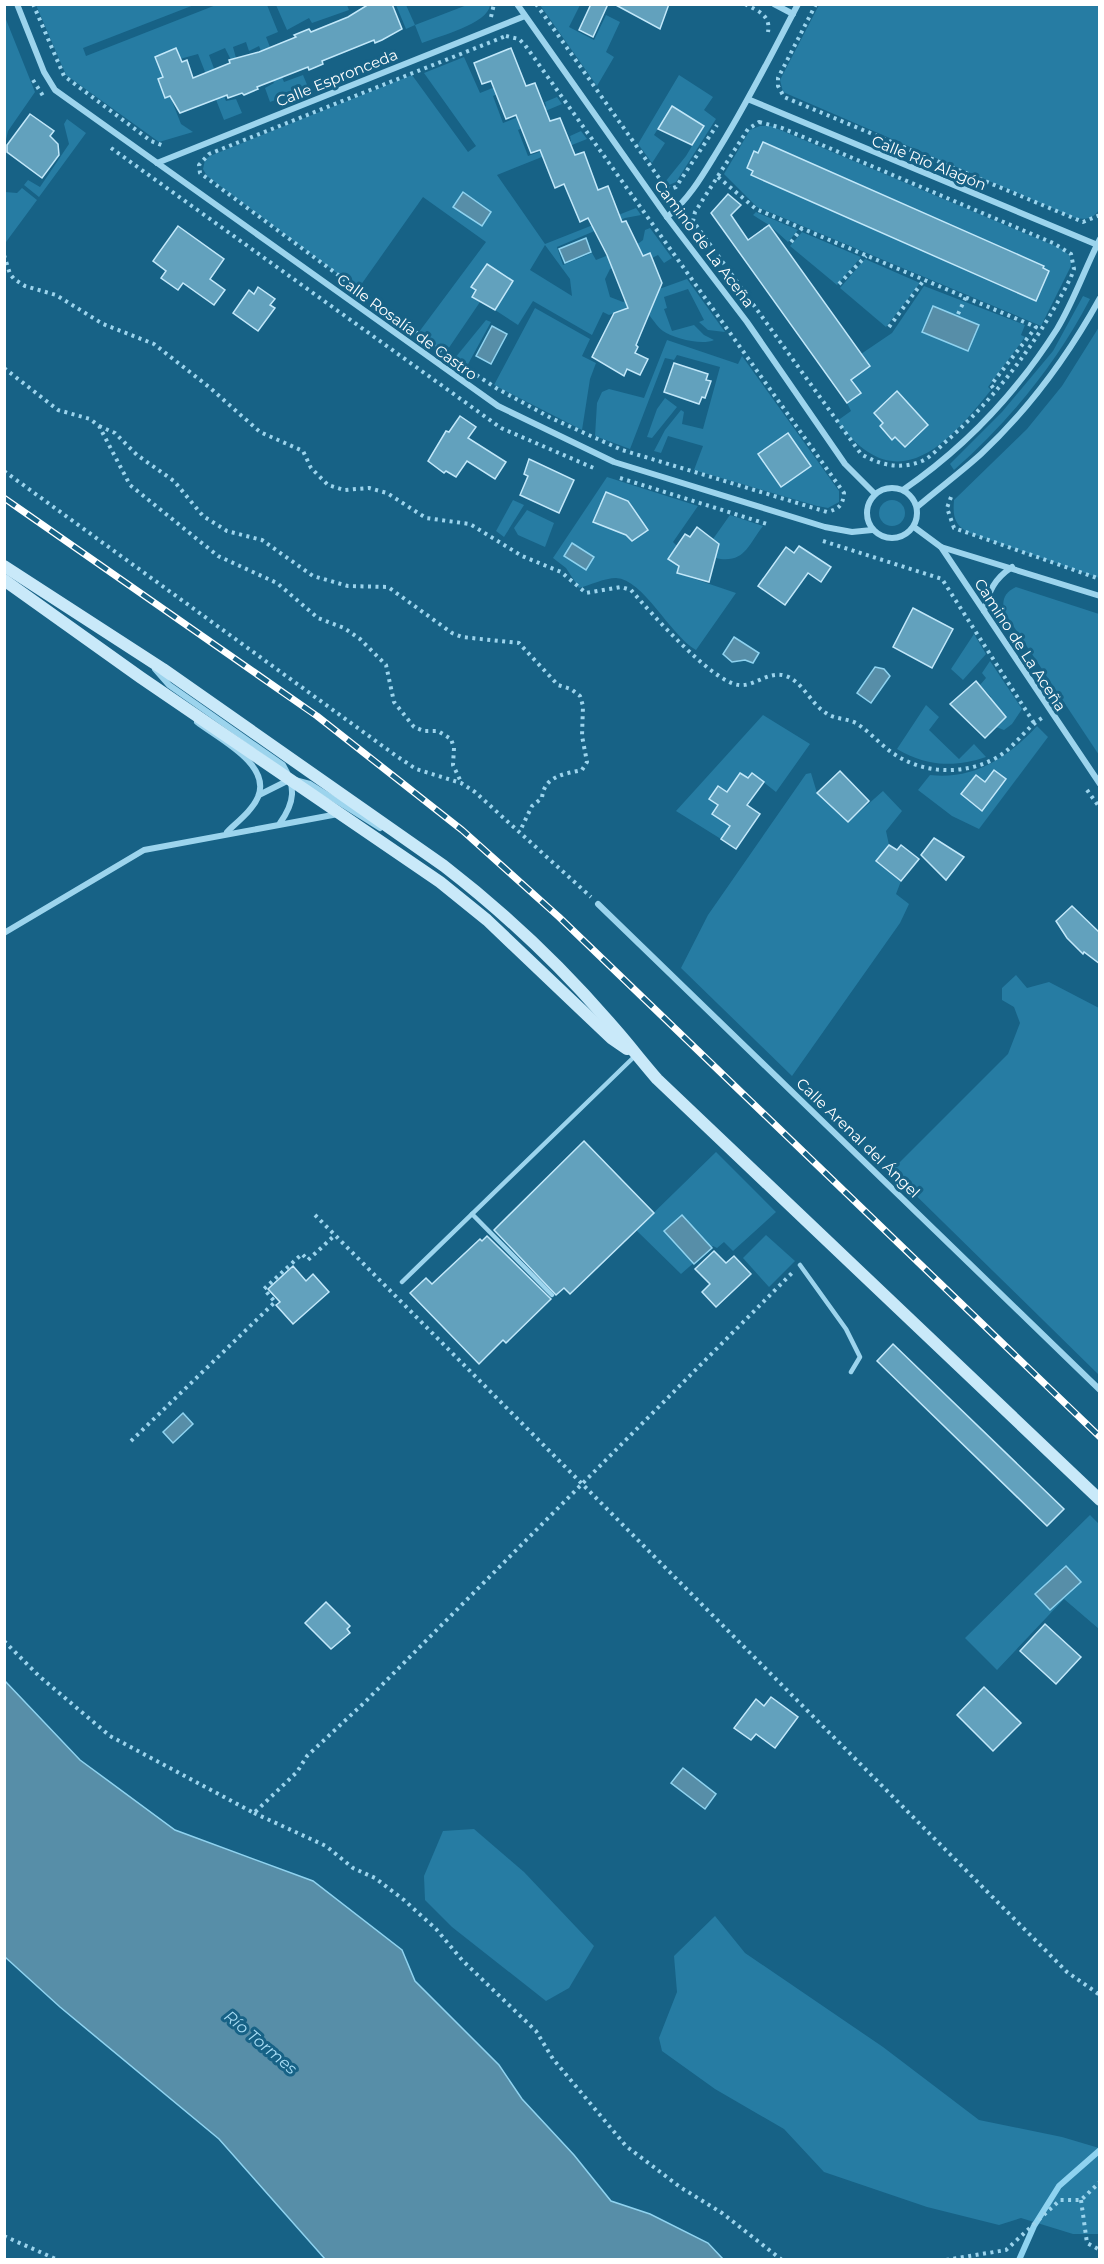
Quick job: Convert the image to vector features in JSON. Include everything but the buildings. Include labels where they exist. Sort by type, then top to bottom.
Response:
[{"type":"street","name":"Calle Rosalía de Castro","points":[[17,4],[44,72],[54,90],[498,406],[553,435],[614,462],[814,524],[852,532],[873,530]]},
{"type":"street","name":"Camino de La Aceña","points":[[517,4],[667,217],[747,322],[845,464],[875,494]]},
{"type":"street","points":[[774,4],[793,14]]},
{"type":"street","points":[[667,217],[681,206],[693,190],[750,100],[798,4]]},
{"type":"street","name":"Calle Espronceda","points":[[157,163],[525,16]]},
{"type":"street","name":"Calle Río Alagón","points":[[750,100],[1098,243]]},
{"type":"street","points":[[903,490],[942,463],[963,444],[1030,366],[1058,328],[1098,243]]},
{"type":"street","points":[[917,507],[972,462],[1012,423],[1076,340],[1100,298]]},
{"type":"street","points":[[884,489],[903,490],[912,497],[917,507],[914,527],[902,538],[886,539],[873,530],[867,518],[868,505],[875,494],[884,489]]},
{"type":"street","name":"Camino de La Aceña","points":[[914,527],[942,547],[1100,784]]},
{"type":"street","points":[[942,547],[1100,596]]},
{"type":"street","points":[[4,566],[144,656],[444,866],[480,894],[531,942],[617,1030],[636,1055],[682,1103],[1100,1500]]},
{"type":"street","points":[[984,611],[993,585],[1000,575],[1012,567]]},
{"type":"street","points":[[4,580],[140,677],[431,875],[488,920],[611,1038],[636,1055]]},
{"type":"street","points":[[144,656],[169,684],[283,765],[291,779],[292,801],[280,823]]},
{"type":"street","points":[[140,677],[208,732],[246,758],[257,772],[259,795]]},
{"type":"street","points":[[226,833],[252,807],[259,795],[291,779],[310,783],[323,790],[423,858],[444,866]]},
{"type":"street","points":[[4,933],[144,850],[340,813]]},
{"type":"street","name":"Calle Arenal del Ángel","points":[[598,904],[1100,1390]]},
{"type":"lane","points":[[402,1282],[636,1055]]},
{"type":"lane","points":[[472,1214],[552,1295]]},
{"type":"lane","points":[[800,1265],[846,1329],[861,1357],[851,1372]]},
{"type":"path","points":[[33,4],[64,76],[158,146],[171,145]]},
{"type":"path","points":[[483,22],[491,16],[494,4]]},
{"type":"path","points":[[536,4],[664,185],[670,189],[679,183],[721,119]]},
{"type":"path","points":[[745,4],[761,12],[767,19],[769,26],[765,40]]},
{"type":"path","points":[[816,4],[778,78],[778,86],[784,96],[1083,222],[1100,215]]},
{"type":"path","points":[[506,36],[519,39],[844,493],[844,502],[838,510],[827,512],[622,450],[551,418],[505,393],[448,356],[206,179],[200,173],[200,165],[209,154],[497,39],[506,36]]},
{"type":"path","points":[[30,74],[38,93],[51,104]]},
{"type":"path","points":[[759,123],[772,124],[1064,248],[1073,260],[1071,277],[1044,327],[995,390],[962,426],[923,460],[907,465],[886,465],[861,454],[693,221],[695,212],[718,177],[748,129],[759,123]]},
{"type":"path","points":[[106,144],[491,422],[600,471]]},
{"type":"path","points":[[718,177],[756,209],[1036,327],[991,385],[995,390]]},
{"type":"path","points":[[790,242],[802,228]]},
{"type":"path","points":[[4,255],[14,279],[56,295],[103,324],[154,344],[209,387],[260,432],[303,451],[311,468],[328,485],[344,490],[369,488],[399,499],[426,518],[470,524],[522,556],[561,572],[586,593],[621,587],[631,590],[676,641],[719,677],[740,686],[775,674],[788,676],[827,715],[857,723],[895,755],[915,765],[941,771],[960,770],[996,758],[1017,742],[1034,723],[1050,712]]},
{"type":"path","points":[[840,284],[867,256]]},
{"type":"path","points":[[889,327],[924,280]]},
{"type":"path","points":[[958,314],[966,297]]},
{"type":"path","points":[[4,368],[58,410],[90,419],[115,433],[137,455],[174,480],[203,516],[227,531],[262,540],[321,579],[348,586],[388,587],[452,633],[462,637],[519,643],[558,685],[571,689],[580,696],[584,706],[582,736],[587,762],[582,770],[559,774],[550,780],[543,791],[542,798],[526,815],[520,831]]},
{"type":"path","points":[[99,426],[130,485],[218,556],[278,583],[318,618],[344,628],[360,639],[386,665],[394,702],[414,727],[424,731],[438,731],[451,739],[454,748],[453,765],[461,783]]},
{"type":"path","points":[[4,471],[395,755],[416,769],[461,783],[520,831],[598,904]]},
{"type":"path","points":[[610,475],[772,526]]},
{"type":"path","points":[[956,492],[949,498],[947,508],[954,528],[1100,579]]},
{"type":"path","points":[[818,539],[942,579],[1034,723]]},
{"type":"path","points":[[315,1215],[1067,1972],[1100,1995]]},
{"type":"path","points":[[132,1441],[275,1302],[264,1289],[302,1254],[309,1260],[334,1236]]},
{"type":"path","points":[[254,1813],[297,1772],[307,1756],[583,1485],[800,1265]]},
{"type":"path","points":[[4,1641],[39,1676],[110,1736],[254,1813],[326,1846],[353,1868],[375,1878],[404,1900],[436,1929],[462,1960],[536,2031],[553,2059],[626,2145],[680,2187],[722,2213],[782,2259]]},
{"type":"path","points":[[946,2259],[1006,2250],[1060,2200],[1081,2200],[1100,2182]]},
{"type":"path","points":[[1081,2200],[1087,2243],[1100,2250]]},
{"type":"path","points":[[4,2236],[58,2259]]},
{"type":"shaded area","points":[[36,5],[194,5],[83,48],[86,56],[216,5],[267,5],[278,32],[266,37],[284,82],[303,75],[308,87],[270,102],[265,88],[274,83],[259,46],[249,51],[246,42],[233,47],[236,58],[231,60],[225,48],[209,55],[226,101],[236,99],[242,113],[224,120],[198,54],[180,59],[176,48],[155,57],[163,77],[158,79],[165,98],[170,96],[181,124],[193,132],[159,142],[66,75]]},
{"type":"shaded area","points":[[276,5],[347,5],[349,10],[312,23],[309,18],[287,30]]},
{"type":"shaded area","points":[[396,5],[406,5],[415,25],[406,29]]},
{"type":"shaded area","points":[[467,5],[490,5],[487,12],[472,24],[422,43],[415,25]]},
{"type":"shaded area","points":[[540,5],[580,5],[569,27],[594,40],[606,15],[620,22],[606,52],[614,57],[597,86]]},
{"type":"shaded area","points":[[819,5],[1099,5],[1100,208],[1098,212],[1089,218],[1075,218],[783,92],[780,80]]},
{"type":"shaded area","points":[[5,17],[35,92],[8,131],[5,145]]},
{"type":"shaded area","points":[[464,57],[480,93],[500,85],[503,92],[493,96],[503,123],[546,106],[545,102],[557,97],[562,104],[524,120],[527,126],[518,130],[528,156],[571,141],[570,136],[581,131],[587,139],[497,175],[545,244],[636,208],[641,215],[625,218],[557,247],[563,265],[592,253],[596,260],[639,243],[643,240],[645,230],[650,228],[672,258],[664,263],[658,255],[652,258],[650,253],[610,269],[605,279],[610,297],[623,302],[687,279],[725,332],[708,330],[699,322],[704,320],[688,289],[664,297],[667,308],[664,309],[672,331],[694,325],[704,335],[714,340],[695,342],[668,334],[645,311],[635,305],[609,315],[603,312],[592,335],[533,301],[518,325],[495,310],[513,281],[487,264],[472,287],[476,290],[472,297],[480,302],[446,352],[419,332],[486,242],[423,197],[358,289],[207,176],[203,169],[205,160],[210,156],[412,75],[468,152],[476,146],[424,73]],"holes":[[[545,245],[570,279],[572,296],[530,270]]]},
{"type":"shaded area","points":[[679,75],[713,97],[704,110],[716,119],[676,182],[669,185],[665,182],[686,156],[704,126],[672,106],[654,135],[665,143],[652,163],[638,144]]},
{"type":"shaded area","points":[[67,119],[86,133],[39,197],[24,185],[28,180],[40,187],[69,144],[64,124]]},
{"type":"shaded area","points":[[760,126],[771,126],[1062,249],[1070,256],[1071,266],[1041,326],[757,207],[724,174],[750,130]]},
{"type":"shaded area","points":[[22,188],[37,200],[6,242],[5,192],[17,193]]},
{"type":"shaded area","points":[[756,212],[798,230],[788,242],[769,225],[753,215]]},
{"type":"shaded area","points":[[802,232],[861,257],[837,285],[790,246]]},
{"type":"shaded area","points":[[865,259],[920,283],[886,327],[840,288]]},
{"type":"shaded area","points":[[924,286],[1025,325],[1021,335],[1025,337],[988,387],[991,390],[974,411],[938,446],[919,457],[900,461],[879,458],[859,445],[837,421],[851,411],[847,403],[860,393],[851,380],[861,354],[892,333]]},
{"type":"shaded area","points":[[1083,296],[1090,299],[1047,369],[994,432],[954,470],[950,464],[1002,412],[1053,351]]},
{"type":"shaded area","points":[[535,308],[590,339],[582,356],[596,363],[590,379],[582,430],[494,385]]},
{"type":"shaded area","points":[[486,320],[491,322],[467,366],[455,358]]},
{"type":"shaded area","points":[[1099,327],[1099,578],[967,532],[956,522],[954,500],[1027,429],[1062,386]]},
{"type":"shaded area","points":[[667,340],[738,364],[742,356],[839,491],[839,502],[828,508],[817,506],[694,470],[703,446],[668,436],[661,453],[654,451],[665,430],[681,410],[684,412],[682,424],[703,429],[720,367],[677,355],[674,360],[665,358],[630,449],[595,436],[597,403],[602,392],[609,389],[644,398]]},
{"type":"shaded area","points":[[665,398],[677,407],[652,438],[647,437],[657,409]]},
{"type":"shaded area","points":[[607,477],[698,506],[673,542],[677,546],[668,559],[679,566],[677,573],[736,593],[696,650],[676,633],[646,597],[626,581],[612,578],[579,588],[566,568],[553,558]]},
{"type":"shaded area","points":[[513,500],[524,505],[504,537],[496,531]]},
{"type":"shaded area","points":[[892,500],[901,504],[905,513],[901,522],[892,526],[883,522],[879,513],[883,504]]},
{"type":"shaded area","points":[[527,510],[554,523],[545,547],[518,535],[514,528]]},
{"type":"shaded area","points":[[730,515],[763,526],[739,556],[725,559],[715,558],[719,544],[713,539]]},
{"type":"shaded area","points":[[1016,587],[1099,614],[1099,755],[1004,612],[1005,597]]},
{"type":"shaded area","points":[[974,634],[986,654],[963,680],[951,669]]},
{"type":"shaded area","points":[[990,661],[1022,709],[1012,724],[1004,730],[996,727],[1006,716],[989,700],[991,697],[980,685],[986,678],[982,673]]},
{"type":"shaded area","points":[[926,705],[939,717],[929,730],[959,759],[974,744],[986,757],[963,763],[940,764],[918,759],[897,749]]},
{"type":"shaded area","points":[[763,715],[810,744],[776,792],[752,773],[727,792],[718,786],[709,799],[718,805],[712,814],[730,826],[721,839],[676,811]]},
{"type":"shaded area","points":[[1037,726],[1048,737],[979,829],[952,816],[918,790],[930,775],[961,774],[989,764],[1014,748]]},
{"type":"shaded area","points":[[811,773],[817,793],[848,822],[883,791],[902,811],[886,831],[889,845],[876,861],[901,881],[896,894],[909,904],[900,923],[792,1076],[681,968],[708,915],[806,774]]},
{"type":"shaded area","points":[[1016,975],[1027,988],[1049,982],[1099,1008],[1099,1375],[891,1171],[1008,1054],[1020,1023],[1014,1007],[1002,1000],[1002,988]]},
{"type":"shaded area","points":[[716,1152],[776,1212],[733,1251],[724,1242],[717,1248],[713,1246],[681,1274],[636,1230]]},
{"type":"shaded area","points":[[766,1235],[795,1261],[769,1287],[743,1258]]},
{"type":"shaded area","points":[[1090,1515],[1099,1524],[1099,1629],[1064,1599],[997,1670],[965,1638]]},
{"type":"shaded area","points":[[474,1829],[524,1872],[594,1946],[569,1988],[546,2001],[452,1927],[425,1900],[424,1876],[443,1831]]},
{"type":"shaded area","points":[[715,1916],[745,1953],[883,2047],[979,2120],[1062,2137],[1099,2148],[1099,2234],[1073,2234],[1021,2218],[999,2225],[927,2207],[824,2172],[784,2129],[715,2089],[662,2051],[659,2038],[677,1992],[674,1956]]},
{"type":"water","points":[[463,192],[491,212],[482,226],[453,207]]},
{"type":"water","points":[[586,238],[591,252],[565,263],[559,249]]},
{"type":"water","points":[[933,306],[979,325],[968,351],[922,332]]},
{"type":"water","points":[[492,326],[507,334],[491,364],[476,356]]},
{"type":"water","points":[[572,543],[594,557],[586,570],[564,556]]},
{"type":"water","points":[[734,637],[759,653],[753,663],[745,660],[732,662],[723,654]]},
{"type":"water","points":[[875,667],[884,669],[890,676],[871,703],[857,693]]},
{"type":"water","points":[[682,1215],[712,1248],[694,1264],[664,1231]]},
{"type":"water","points":[[183,1413],[193,1424],[173,1443],[163,1432]]},
{"type":"water","points":[[1066,1566],[1081,1582],[1050,1610],[1035,1594]]},
{"type":"water","name":"Río Tormes","points":[[5,1681],[80,1760],[175,1830],[313,1881],[402,1950],[415,1981],[499,2065],[522,2099],[574,2155],[611,2201],[650,2214],[708,2243],[723,2259],[325,2259],[219,2139],[60,2007],[5,1957]]},
{"type":"water","points":[[683,1768],[716,1794],[705,1809],[671,1783]]},
{"type":"waterway","points":[[1019,2260],[1034,2226],[1059,2186],[1100,2150]]},
{"type":"railway","points":[[4,498],[317,716],[462,830],[559,917],[1100,1437]]}]
